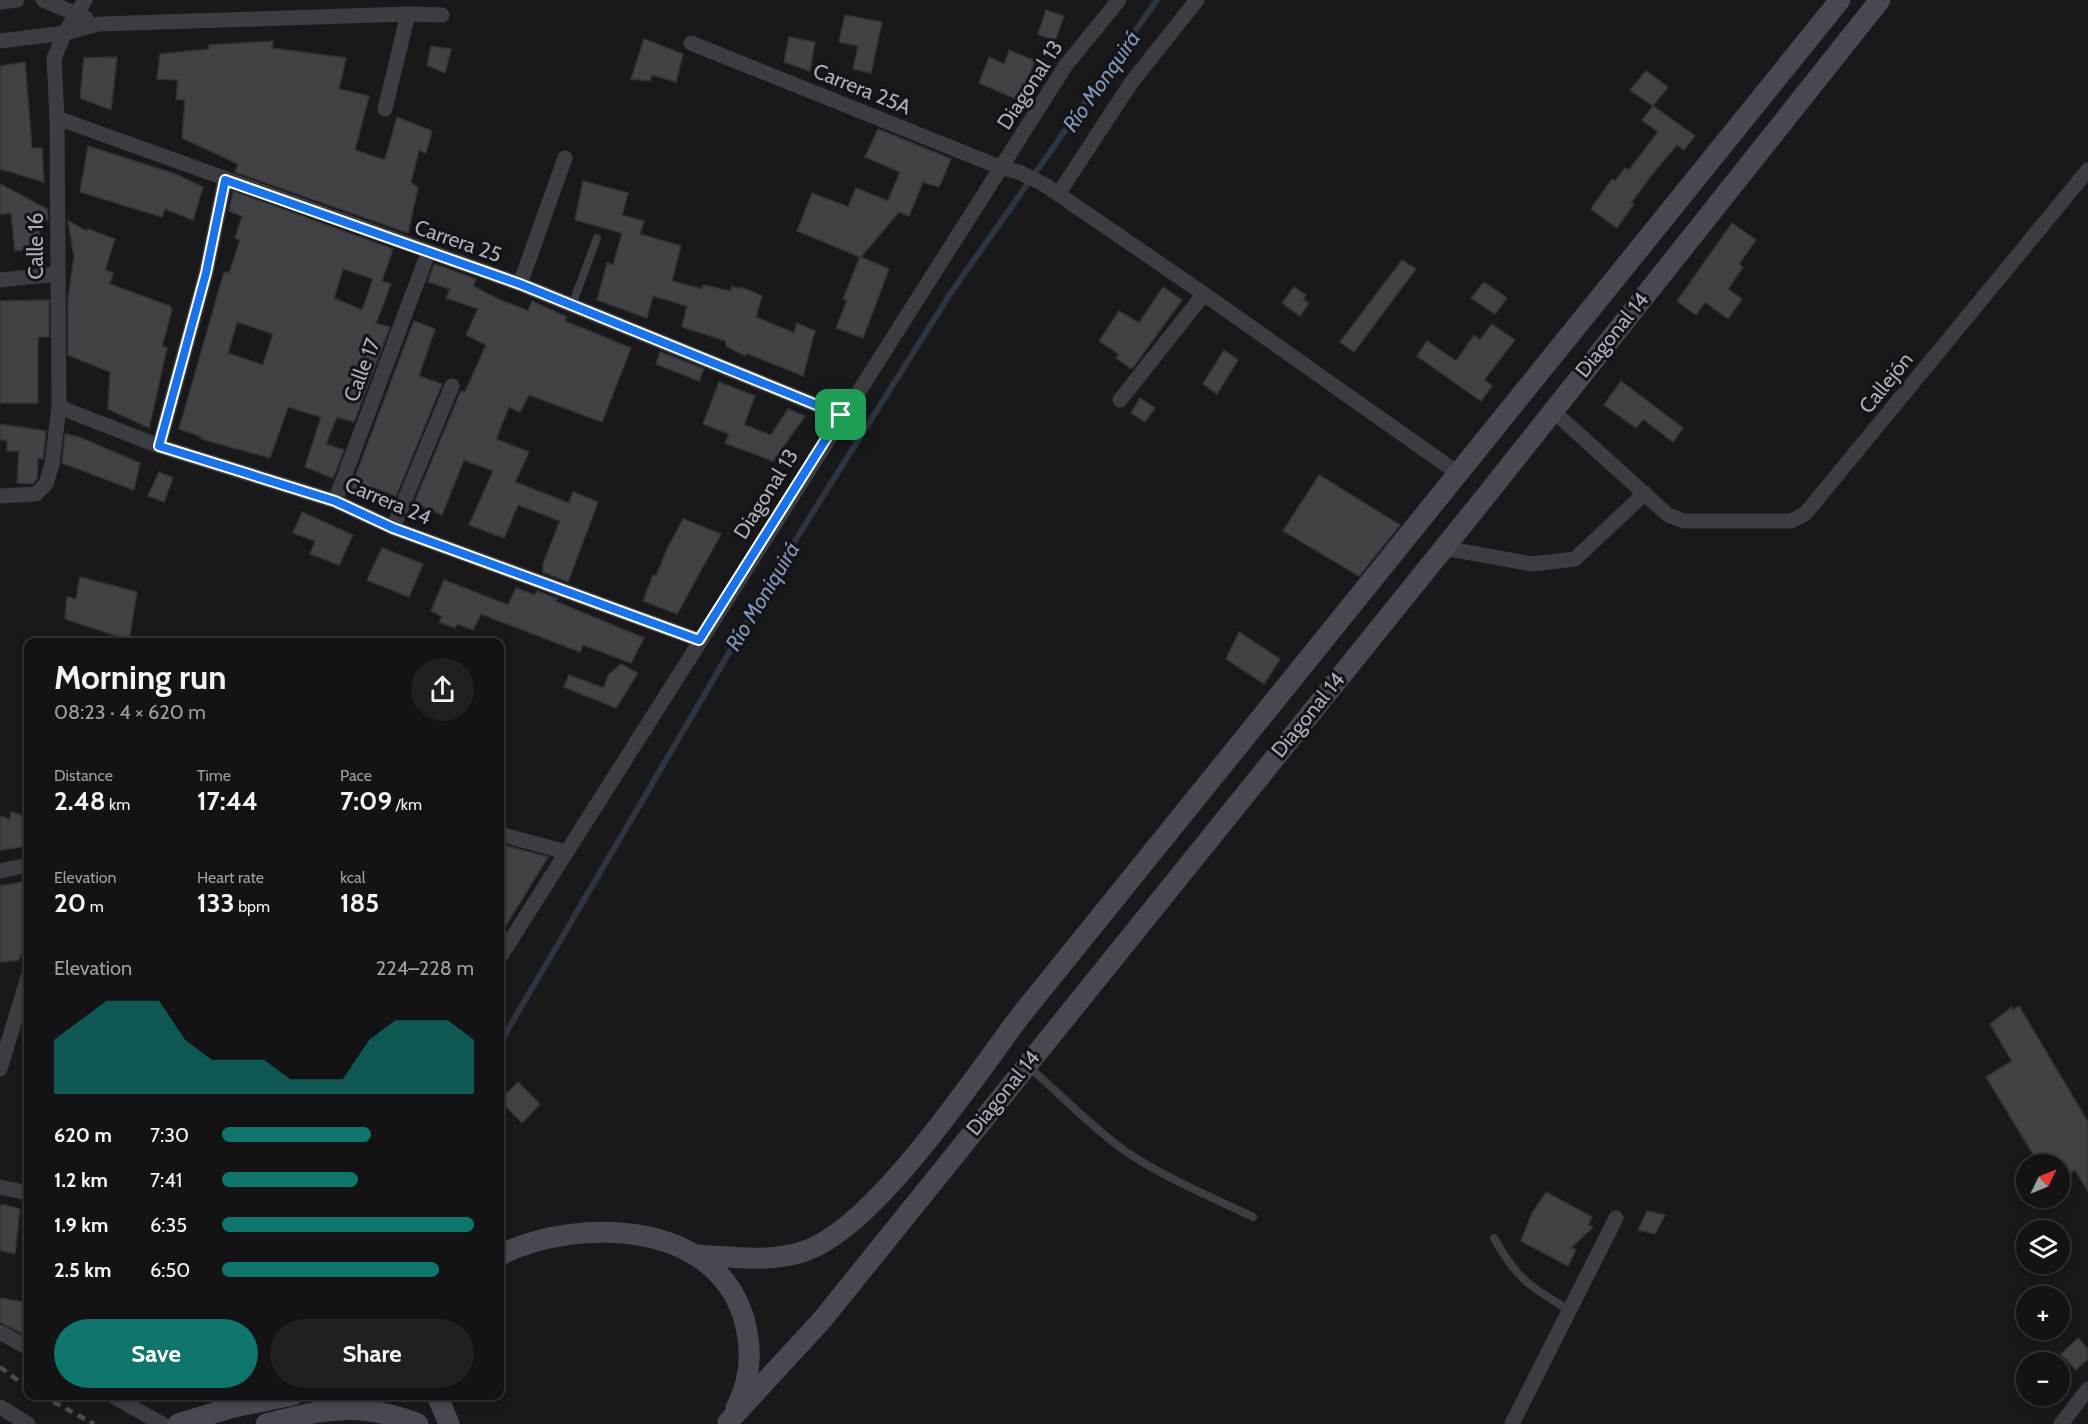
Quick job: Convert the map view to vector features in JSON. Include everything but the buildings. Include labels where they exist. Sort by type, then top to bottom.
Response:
[{"type":"street","points":[[0,2],[16,0]]},
{"type":"street","points":[[43,0],[81,7],[99,24]]},
{"type":"street","name":"Diagonal 13","points":[[504,940],[567,852],[841,415],[1002,168],[1066,65],[1119,0]]},
{"type":"street","points":[[1059,193],[1131,83],[1197,0]]},
{"type":"street","name":"Diagonal 14","points":[[697,1256],[756,1259],[804,1251],[824,1243],[841,1231],[884,1190],[923,1145],[1021,1015],[1840,0]]},
{"type":"street","name":"Diagonal 14","points":[[728,1423],[794,1353],[1444,548],[1880,0]]},
{"type":"street","name":"Calle 16","points":[[0,496],[36,494],[46,484],[52,464],[59,407],[57,118],[54,58],[65,33],[81,7]]},
{"type":"street","points":[[386,109],[408,14]]},
{"type":"street","points":[[0,41],[65,33],[99,24],[408,14],[442,15]]},
{"type":"street","name":"Carrera 25A","points":[[691,43],[1002,168],[1019,172],[1045,185],[1459,474]]},
{"type":"street","name":"Carrera 25","points":[[57,118],[428,253],[520,284],[841,415]]},
{"type":"street","points":[[520,284],[565,158]]},
{"type":"street","name":"Callejón","points":[[1644,493],[1668,515],[1684,521],[1791,521],[1805,514],[2088,170]]},
{"type":"street","points":[[159,446],[206,273],[225,180]]},
{"type":"street","name":"Calle 17","points":[[335,501],[428,253]]},
{"type":"street","points":[[0,280],[57,273]]},
{"type":"street","points":[[1120,400],[1204,294]]},
{"type":"street","points":[[393,528],[452,386]]},
{"type":"street","name":"Carrera 24","points":[[59,407],[159,446],[335,501],[393,528],[699,640]]},
{"type":"street","points":[[1444,548],[1532,564],[1575,559],[1644,493],[1552,410]]},
{"type":"street","points":[[504,835],[567,852]]},
{"type":"street","points":[[0,871],[24,867]]},
{"type":"street","points":[[0,1069],[24,992]]},
{"type":"street","points":[[0,1021],[17,1018]]},
{"type":"street","points":[[0,1187],[24,1192]]},
{"type":"street","points":[[1512,1424],[1616,1218]]},
{"type":"street","points":[[509,1244],[570,1232],[614,1232],[648,1237],[697,1256],[718,1273],[734,1294],[750,1346],[748,1373],[741,1398],[728,1423]]},
{"type":"street","points":[[0,1332],[24,1346]]},
{"type":"street","points":[[2061,1424],[2088,1389]]},
{"type":"street","points":[[120,1400],[162,1424]]},
{"type":"street","points":[[439,1400],[449,1424]]},
{"type":"street","points":[[178,1424],[241,1402]]},
{"type":"street","points":[[0,1407],[28,1424]]},
{"type":"street","points":[[266,1424],[320,1415],[379,1412],[418,1424]]},
{"type":"lane","points":[[572,305],[597,238]]},
{"type":"lane","points":[[1026,1064],[1100,1132],[1126,1151],[1164,1176],[1253,1217]]},
{"type":"lane","points":[[1494,1238],[1520,1278],[1532,1288],[1569,1310]]},
{"type":"waterway","name":"Río Moniquirá","points":[[504,1036],[791,547],[950,294],[1157,0]]},
{"type":"railway","points":[[0,1367],[24,1385]]},
{"type":"railway","points":[[50,1400],[94,1424]]},
{"type":"route","points":[[225,180],[520,284],[841,415],[699,640],[393,528],[335,501],[159,446],[206,273],[225,180]]},
{"type":"water label","name":"Río Monquirá","points":[[1101,81]]}]
